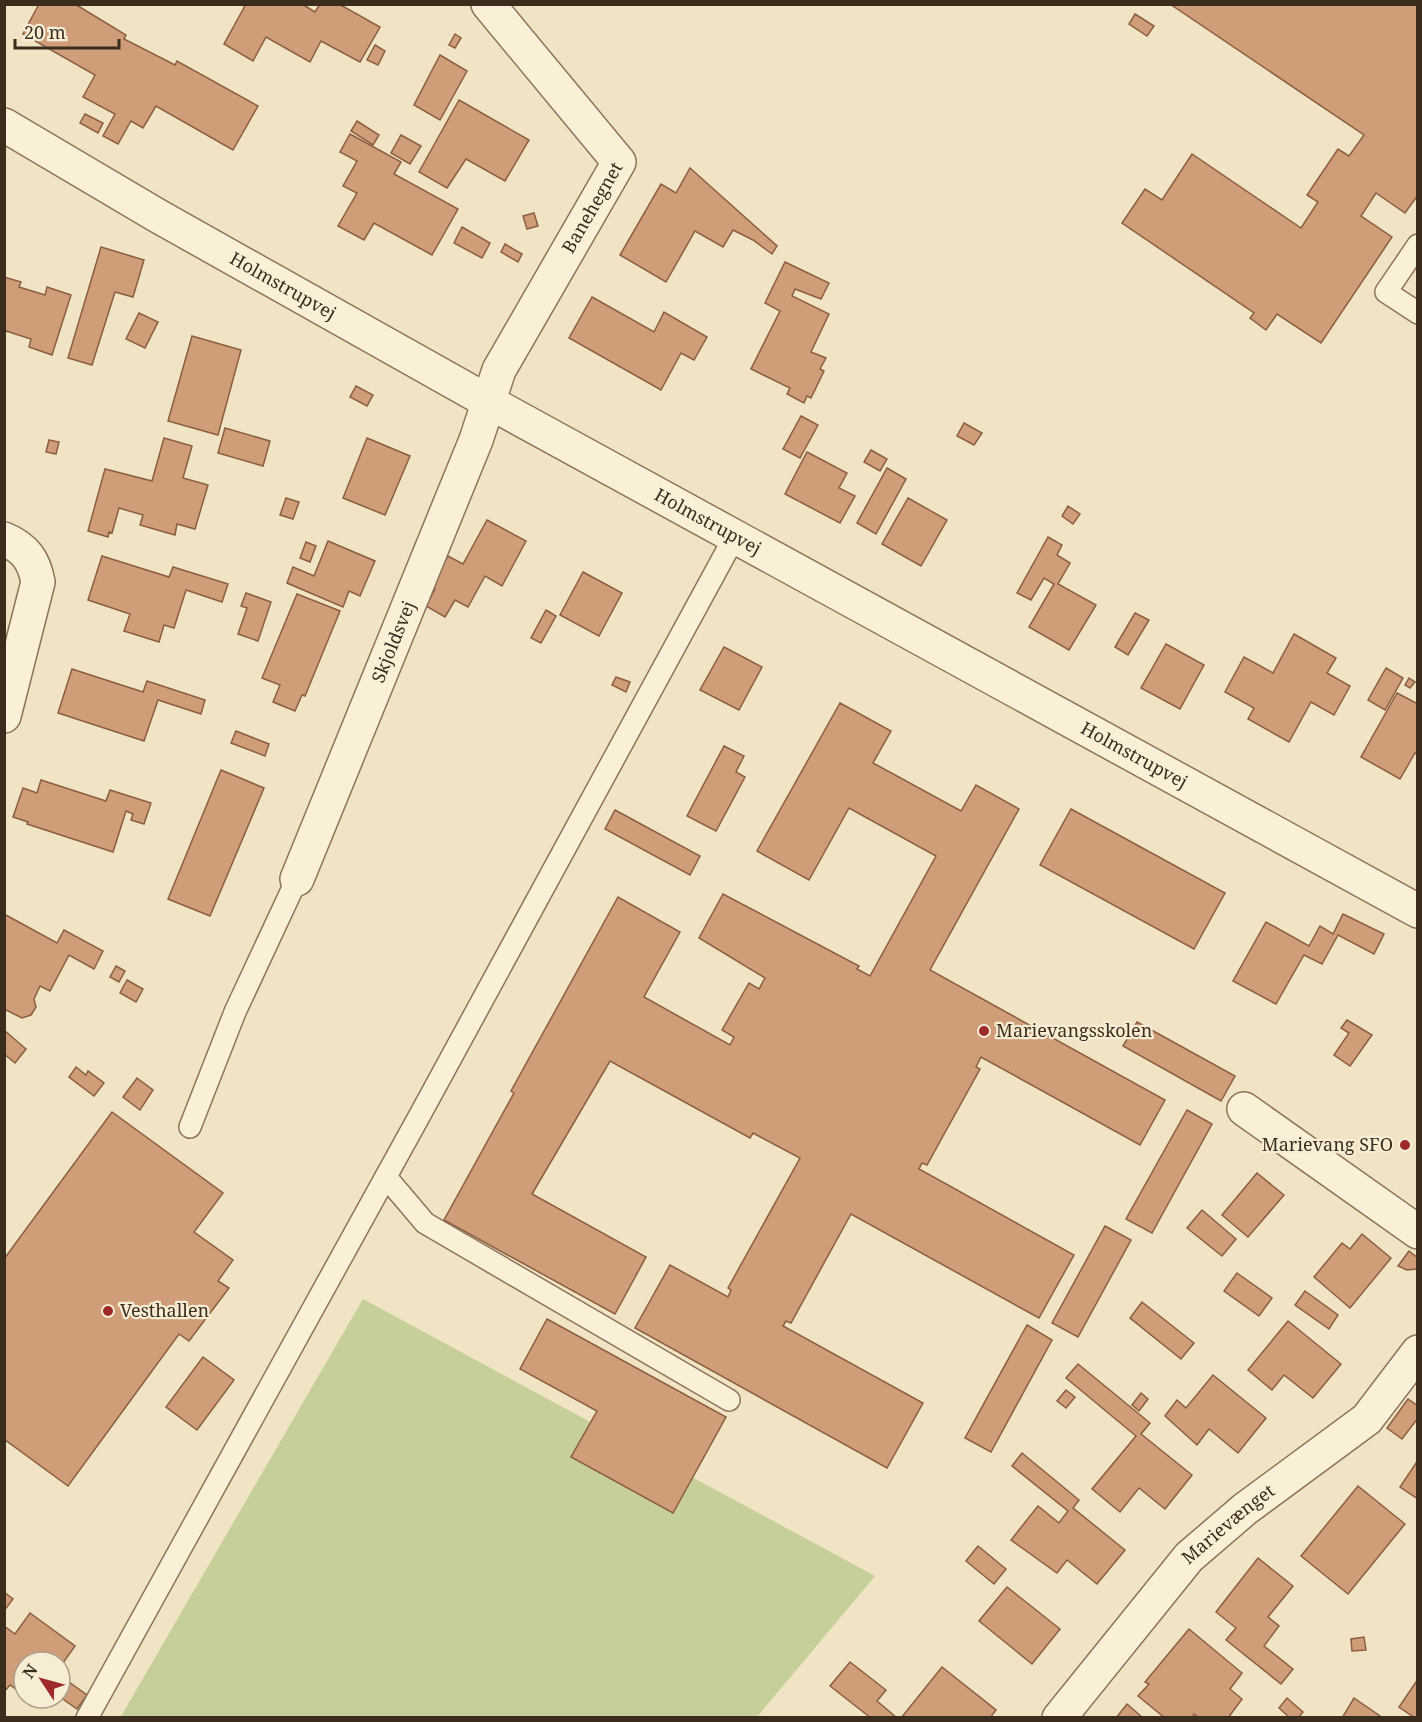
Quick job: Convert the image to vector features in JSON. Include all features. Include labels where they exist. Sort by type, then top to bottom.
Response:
[{"type":"street","name":"Banehegnet","points":[[488,4],[619,162],[499,370],[489,402]]},
{"type":"street","name":"Holmstrupvej","points":[[4,124],[158,216],[489,402],[1418,911]]},
{"type":"street","name":"Skjoldsvej","points":[[297,879],[489,402]]},
{"type":"street","points":[[4,539],[22,549],[35,564],[38,582],[4,716]]},
{"type":"street","points":[[1244,1109],[1418,1232]]},
{"type":"street","name":"Marievænget","points":[[1059,1718],[1189,1557],[1245,1509],[1367,1419],[1418,1352]]},
{"type":"lane","points":[[1418,245],[1386,292],[1418,313]]},
{"type":"lane","points":[[87,1718],[386,1177],[735,536]]},
{"type":"lane","points":[[190,1127],[235,1012],[297,879]]},
{"type":"lane","points":[[386,1177],[425,1223],[729,1400]]},
{"type":"green space","points":[[363,1299],[875,1576],[757,1717],[120,1718]]},
{"type":"building","points":[[39,4],[75,4],[126,35],[124,39],[175,65],[177,61],[258,106],[233,150],[156,106],[143,128],[131,121],[118,144],[103,136],[115,114],[83,97],[95,75],[23,34]]},
{"type":"building","points":[[246,4],[302,4],[315,12],[320,4],[339,4],[380,27],[360,62],[321,41],[310,62],[266,37],[253,61],[224,44]]},
{"type":"building","points":[[1170,4],[1418,4],[1418,195],[1405,213],[1376,193],[1361,216],[1392,237],[1321,343],[1277,314],[1266,330],[1250,318],[1254,313],[1122,223],[1145,189],[1162,200],[1192,154],[1301,228],[1318,202],[1307,195],[1338,149],[1349,156],[1364,135]]},
{"type":"building","points":[[1135,14],[1154,26],[1147,36],[1129,24]]},
{"type":"building","points":[[455,34],[461,38],[455,48],[449,45]]},
{"type":"building","points":[[375,45],[385,51],[378,65],[367,60]]},
{"type":"building","points":[[440,55],[467,71],[440,120],[414,105]]},
{"type":"building","points":[[459,100],[529,140],[505,181],[466,159],[447,188],[419,172]]},
{"type":"building","points":[[85,114],[103,123],[98,133],[80,123]]},
{"type":"building","points":[[357,121],[379,135],[373,145],[351,131]]},
{"type":"building","points":[[350,134],[401,162],[394,174],[458,209],[432,255],[374,223],[364,240],[338,226],[357,193],[343,186],[357,161],[340,152]]},
{"type":"building","points":[[401,135],[421,146],[410,164],[391,153]]},
{"type":"building","points":[[690,168],[777,246],[772,254],[753,240],[733,230],[723,247],[695,231],[666,282],[620,255],[661,184],[676,193]]},
{"type":"building","points":[[534,213],[538,226],[527,229],[523,216]]},
{"type":"building","points":[[462,227],[490,243],[482,258],[454,243]]},
{"type":"building","points":[[505,244],[522,254],[518,262],[501,252]]},
{"type":"building","points":[[101,247],[144,260],[133,297],[115,292],[92,365],[68,358]]},
{"type":"building","points":[[785,262],[829,283],[821,299],[795,289],[792,296],[829,314],[811,352],[826,358],[820,369],[824,371],[811,398],[807,396],[804,403],[787,394],[790,388],[751,369],[780,311],[765,303]]},
{"type":"building","points":[[4,277],[21,282],[19,287],[45,295],[47,287],[71,295],[52,355],[29,347],[31,339],[6,331],[4,336]]},
{"type":"building","points":[[592,297],[654,332],[664,312],[707,337],[694,360],[681,353],[661,390],[569,338]]},
{"type":"building","points":[[139,313],[158,322],[145,348],[126,339]]},
{"type":"building","points":[[192,336],[241,350],[218,435],[168,421]]},
{"type":"building","points":[[356,386],[373,395],[367,406],[350,397]]},
{"type":"building","points":[[801,416],[818,425],[800,458],[783,449]]},
{"type":"building","points":[[964,423],[982,433],[974,445],[957,436]]},
{"type":"building","points":[[225,428],[270,441],[263,466],[218,453]]},
{"type":"building","points":[[164,438],[192,446],[183,478],[208,485],[195,529],[177,524],[175,535],[140,525],[143,515],[119,508],[112,533],[109,532],[108,537],[88,531],[105,469],[152,481]]},
{"type":"building","points":[[367,438],[410,456],[385,515],[343,498]]},
{"type":"building","points":[[49,440],[59,442],[56,454],[46,452]]},
{"type":"building","points":[[871,450],[887,459],[880,471],[864,462]]},
{"type":"building","points":[[807,452],[847,473],[839,488],[855,496],[840,523],[785,494]]},
{"type":"building","points":[[887,468],[906,479],[876,534],[857,523]]},
{"type":"building","points":[[286,498],[299,502],[293,519],[280,515]]},
{"type":"building","points":[[908,498],[947,520],[921,566],[882,544]]},
{"type":"building","points":[[1068,506],[1080,514],[1073,524],[1062,516]]},
{"type":"building","points":[[487,520],[526,541],[502,586],[485,576],[468,607],[455,600],[445,617],[426,606],[435,589],[431,587],[448,556],[463,564]]},
{"type":"building","points":[[1048,537],[1062,545],[1057,555],[1070,563],[1058,584],[1096,605],[1069,650],[1029,627],[1054,584],[1044,578],[1031,600],[1017,593]]},
{"type":"building","points":[[328,541],[375,561],[360,596],[349,591],[343,607],[287,583],[293,567],[314,576]]},
{"type":"building","points":[[306,542],[316,546],[310,562],[300,558]]},
{"type":"building","points":[[102,556],[169,577],[173,567],[228,584],[222,602],[186,590],[174,628],[164,625],[159,642],[124,631],[130,614],[88,600]]},
{"type":"building","points":[[583,572],[622,593],[599,636],[560,615]]},
{"type":"building","points":[[246,593],[271,602],[258,641],[238,634],[247,608],[241,606]]},
{"type":"building","points":[[297,594],[340,611],[305,696],[302,695],[295,711],[273,702],[280,685],[262,678]]},
{"type":"building","points":[[546,610],[556,616],[541,643],[531,638]]},
{"type":"building","points":[[1135,613],[1149,620],[1128,655],[1115,647]]},
{"type":"building","points":[[1294,634],[1336,658],[1327,673],[1350,686],[1334,715],[1311,702],[1289,742],[1248,719],[1254,708],[1225,692],[1244,657],[1273,673]]},
{"type":"building","points":[[1166,644],[1204,665],[1180,709],[1141,688]]},
{"type":"building","points":[[724,647],[762,667],[739,710],[700,690]]},
{"type":"building","points":[[1386,668],[1403,678],[1385,710],[1368,700]]},
{"type":"building","points":[[72,669],[143,692],[147,681],[205,700],[201,714],[158,700],[144,741],[58,713]]},
{"type":"building","points":[[616,677],[630,682],[626,692],[612,685]]},
{"type":"building","points":[[1409,678],[1415,682],[1410,688],[1405,685]]},
{"type":"building","points":[[1397,693],[1418,704],[1418,755],[1415,753],[1400,779],[1361,757]]},
{"type":"building","points":[[840,703],[891,731],[873,763],[961,811],[976,785],[1019,809],[930,970],[1165,1100],[1140,1145],[981,1057],[976,1067],[980,1069],[927,1165],[922,1163],[919,1169],[1074,1255],[1039,1318],[851,1214],[791,1323],[786,1321],[783,1326],[923,1403],[887,1468],[635,1328],[670,1265],[728,1297],[731,1290],[728,1288],[800,1158],[753,1133],[750,1138],[610,1061],[532,1194],[646,1257],[615,1314],[444,1220],[514,1093],[511,1091],[618,897],[680,932],[644,997],[730,1045],[734,1037],[722,1030],[749,983],[759,989],[765,978],[699,938],[723,894],[859,966],[857,969],[870,976],[936,856],[849,808],[809,880],[757,851]]},
{"type":"building","points":[[236,731],[269,744],[265,756],[231,743]]},
{"type":"building","points":[[724,746],[744,756],[736,772],[745,777],[716,831],[687,816]]},
{"type":"building","points":[[221,770],[264,788],[210,916],[168,899]]},
{"type":"building","points":[[41,780],[106,801],[110,790],[151,803],[144,824],[131,820],[133,814],[126,811],[113,852],[27,824],[28,822],[13,817],[23,788],[37,793]]},
{"type":"building","points":[[1071,809],[1225,893],[1194,949],[1040,865]]},
{"type":"building","points":[[615,810],[700,856],[690,875],[605,829]]},
{"type":"building","points":[[4,914],[57,943],[64,930],[103,951],[94,969],[69,955],[50,991],[40,986],[34,999],[36,1007],[31,1015],[22,1018],[4,1009]]},
{"type":"building","points":[[1343,914],[1384,934],[1374,954],[1338,935],[1322,964],[1304,955],[1276,1004],[1233,981],[1266,922],[1309,946],[1320,926],[1333,934]]},
{"type":"building","points":[[116,966],[125,971],[119,982],[110,977]]},
{"type":"building","points":[[127,980],[143,989],[136,1002],[120,993]]},
{"type":"building","points":[[1347,1020],[1372,1035],[1350,1066],[1334,1055],[1349,1033],[1341,1028]]},
{"type":"building","points":[[1137,1022],[1235,1076],[1221,1101],[1123,1046]]},
{"type":"building","points":[[4,1030],[26,1049],[15,1063],[4,1054]]},
{"type":"building","points":[[76,1067],[86,1075],[88,1071],[104,1083],[94,1096],[69,1077]]},
{"type":"building","points":[[137,1078],[153,1090],[140,1110],[123,1097]]},
{"type":"building","points":[[1187,1110],[1212,1124],[1152,1233],[1126,1219]]},
{"type":"building","name":"Vesthallen","points":[[112,1112],[223,1193],[194,1232],[233,1260],[218,1281],[229,1288],[189,1341],[179,1334],[68,1486],[4,1439],[4,1259]]},
{"type":"building","points":[[1257,1173],[1284,1195],[1248,1237],[1222,1215]]},
{"type":"building","points":[[1202,1210],[1236,1239],[1222,1256],[1187,1228]]},
{"type":"building","points":[[1105,1226],[1131,1240],[1078,1337],[1052,1323]]},
{"type":"building","points":[[1362,1234],[1391,1258],[1350,1308],[1314,1277],[1342,1243],[1350,1249]]},
{"type":"building","points":[[1409,1251],[1418,1258],[1417,1269],[1407,1270],[1398,1266]]},
{"type":"building","points":[[1237,1273],[1272,1298],[1259,1316],[1224,1291]]},
{"type":"building","points":[[1305,1291],[1338,1315],[1329,1329],[1295,1305]]},
{"type":"building","points":[[1142,1302],[1194,1343],[1181,1359],[1130,1318]]},
{"type":"building","points":[[547,1319],[726,1417],[673,1513],[571,1457],[597,1411],[520,1369]]},
{"type":"building","points":[[1288,1321],[1341,1364],[1313,1398],[1284,1375],[1272,1390],[1248,1370]]},
{"type":"building","points":[[1027,1325],[1052,1340],[991,1452],[965,1438]]},
{"type":"building","points":[[203,1357],[234,1380],[197,1430],[166,1407]]},
{"type":"building","points":[[1078,1364],[1150,1423],[1141,1434],[1192,1475],[1165,1509],[1139,1488],[1120,1512],[1092,1489],[1136,1436],[1066,1378]]},
{"type":"building","points":[[1213,1375],[1266,1418],[1238,1453],[1209,1429],[1197,1445],[1165,1416],[1177,1400],[1186,1408]]},
{"type":"building","points":[[1066,1390],[1075,1397],[1066,1408],[1057,1401]]},
{"type":"building","points":[[1141,1393],[1148,1399],[1139,1411],[1132,1405]]},
{"type":"building","points":[[1408,1399],[1418,1406],[1418,1418],[1402,1439],[1387,1428]]},
{"type":"building","points":[[1022,1453],[1079,1500],[1073,1508],[1125,1550],[1097,1584],[1067,1560],[1057,1573],[1011,1540],[1038,1506],[1059,1523],[1068,1511],[1012,1466]]},
{"type":"building","points":[[1416,1463],[1418,1464],[1418,1499],[1400,1487]]},
{"type":"building","points":[[1358,1486],[1405,1524],[1348,1594],[1301,1556]]},
{"type":"building","points":[[978,1546],[1006,1569],[994,1584],[966,1561]]},
{"type":"building","points":[[1258,1558],[1293,1586],[1268,1617],[1279,1626],[1264,1646],[1293,1669],[1281,1684],[1226,1640],[1236,1628],[1216,1612]]},
{"type":"building","points":[[1007,1587],[1060,1629],[1032,1664],[979,1621]]},
{"type":"building","points":[[4,1592],[13,1599],[4,1611]]},
{"type":"building","points":[[30,1613],[75,1646],[72,1650],[12,1650],[12,1686],[10,1685],[4,1692],[4,1626],[15,1634]]},
{"type":"building","points":[[1189,1629],[1242,1673],[1230,1689],[1242,1699],[1228,1718],[1199,1718],[1194,1714],[1192,1718],[1165,1718],[1138,1696],[1149,1684],[1145,1682]]},
{"type":"building","points":[[1364,1637],[1366,1650],[1352,1651],[1351,1639]]},
{"type":"building","points":[[850,1662],[886,1690],[877,1701],[897,1718],[871,1718],[830,1686]]},
{"type":"building","points":[[942,1667],[996,1710],[990,1718],[901,1718]]},
{"type":"building","points":[[1418,1679],[1418,1718],[1415,1718],[1399,1707]]},
{"type":"building","points":[[72,1684],[87,1695],[77,1709],[72,1705]]},
{"type":"building","points":[[1287,1698],[1303,1712],[1298,1718],[1290,1718],[1279,1708]]},
{"type":"building","points":[[1354,1698],[1383,1718],[1342,1718]]},
{"type":"building","points":[[1127,1704],[1143,1718],[1116,1718]]},
{"type":"place","name":"Marievangsskolen","points":[[984,1031]]},
{"type":"place","name":"Marievang SFO","points":[[1405,1145]]},
{"type":"place","name":"Vesthallen","points":[[108,1311]]}]
